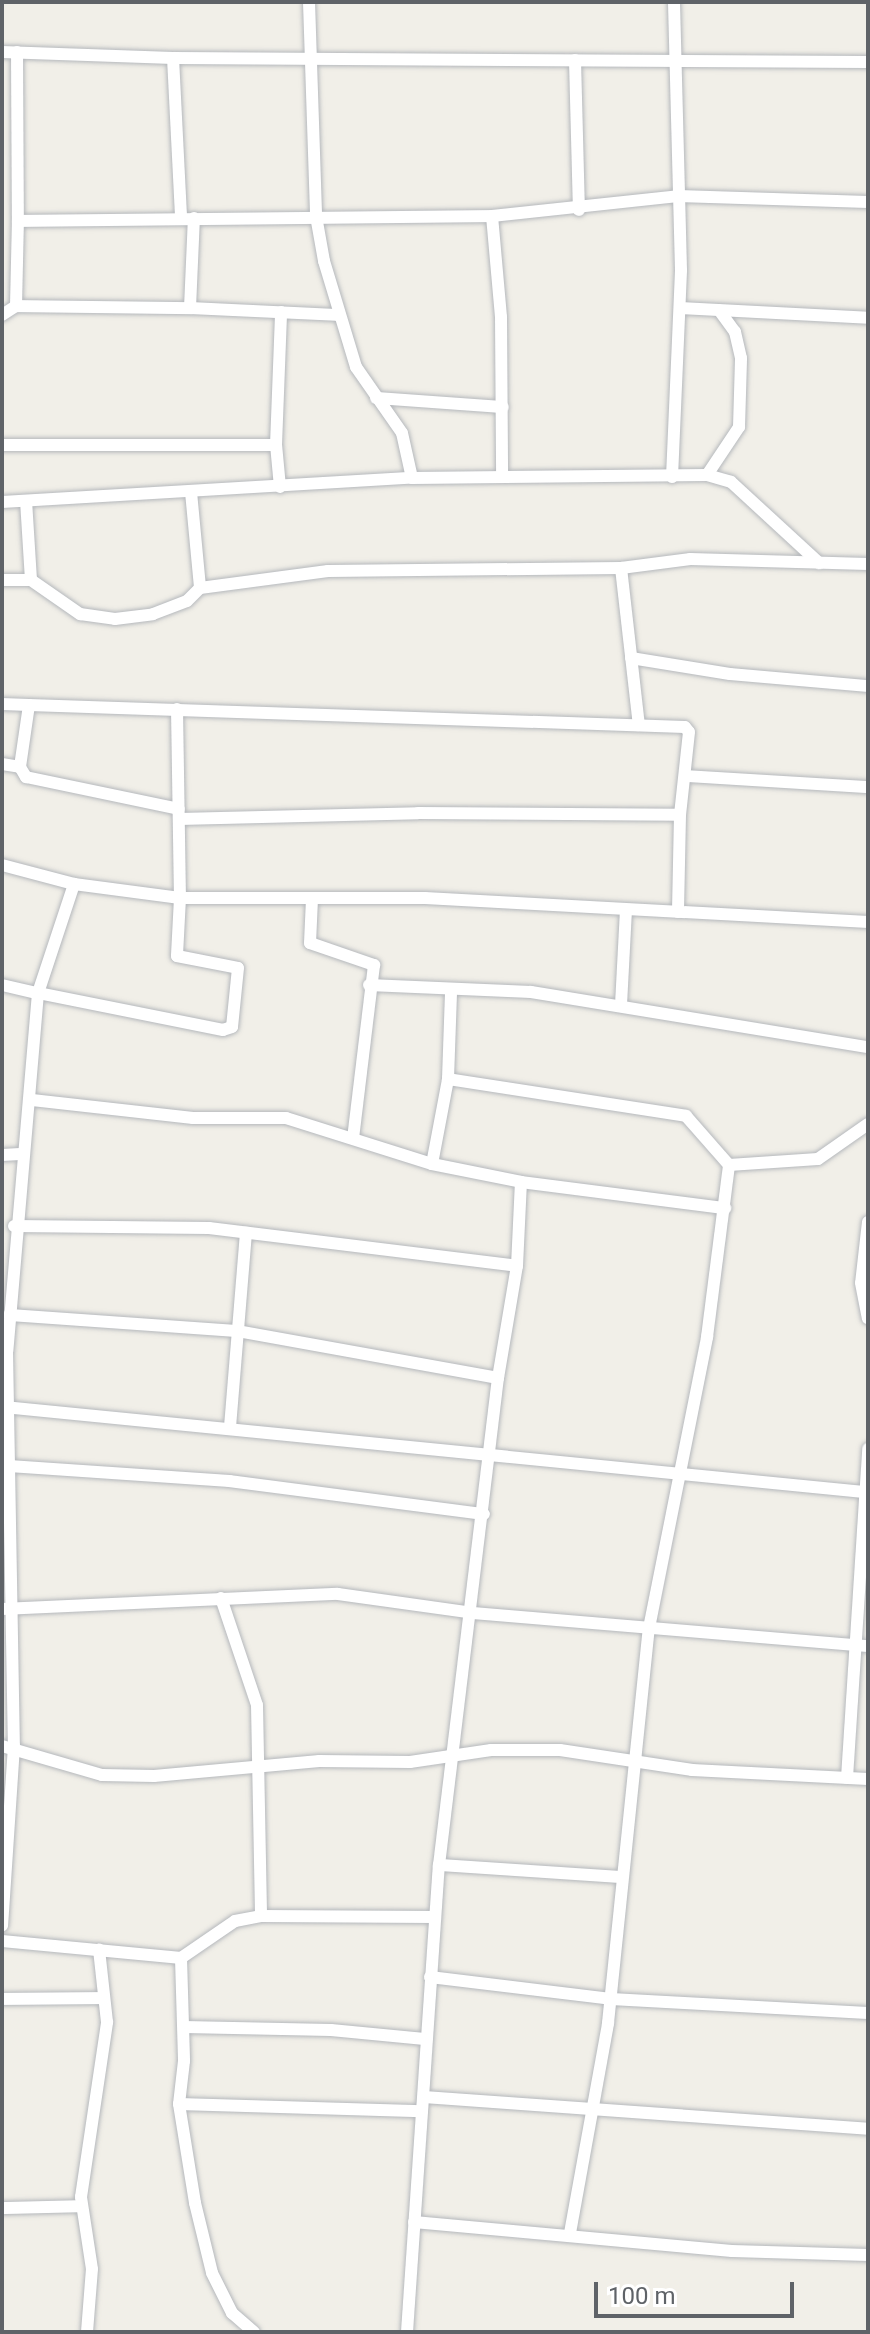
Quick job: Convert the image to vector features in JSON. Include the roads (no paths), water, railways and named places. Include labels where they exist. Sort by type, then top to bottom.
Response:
[{"type":"street","points":[[309,2],[316,216],[336,315],[356,367],[402,433],[412,478]]},
{"type":"street","points":[[672,477],[680,308],[674,2]]},
{"type":"street","points":[[2,52],[173,58],[575,60],[677,57],[868,62]]},
{"type":"street","points":[[16,306],[17,52]]},
{"type":"street","points":[[173,58],[187,218],[190,308]]},
{"type":"street","points":[[575,60],[579,210]]},
{"type":"street","points":[[18,221],[492,216],[579,210],[678,196],[868,202]]},
{"type":"street","points":[[492,216],[503,407],[502,475]]},
{"type":"street","points":[[2,315],[16,306],[190,308],[336,315]]},
{"type":"street","points":[[680,308],[868,318]]},
{"type":"street","points":[[707,475],[739,427],[741,404],[741,358],[735,332],[719,310]]},
{"type":"street","points":[[280,487],[276,445],[281,312]]},
{"type":"street","points":[[376,398],[503,407]]},
{"type":"street","points":[[2,445],[276,445]]},
{"type":"street","points":[[2,502],[412,478],[707,475],[731,482],[819,563]]},
{"type":"street","points":[[191,492],[200,588]]},
{"type":"street","points":[[26,501],[31,580]]},
{"type":"street","points":[[2,580],[31,580],[80,614],[115,619],[164,610],[187,601],[200,588],[328,571],[621,568],[690,559],[868,564]]},
{"type":"street","points":[[621,568],[639,725]]},
{"type":"street","points":[[631,658],[730,674],[868,686]]},
{"type":"street","points":[[2,704],[688,729],[680,815],[678,912]]},
{"type":"street","points":[[29,705],[20,767],[26,777],[179,814],[680,815]]},
{"type":"street","points":[[2,985],[229,1029],[238,968],[177,956],[180,898],[177,709]]},
{"type":"street","points":[[2,764],[20,767]]},
{"type":"street","points":[[686,776],[868,787]]},
{"type":"street","points":[[2,865],[74,884],[180,898],[425,898],[868,922]]},
{"type":"street","points":[[2,1926],[8,1746],[5,1609],[9,1466],[5,1407],[14,1226],[20,1154],[32,1100],[38,993],[74,884]]},
{"type":"street","points":[[312,899],[308,940],[371,962],[353,1138]]},
{"type":"street","points":[[621,1005],[626,910]]},
{"type":"street","points":[[369,985],[451,991],[515,991],[621,1005],[868,1047]]},
{"type":"street","points":[[432,1164],[448,1079],[451,991]]},
{"type":"street","points":[[448,1079],[686,1116],[729,1165],[707,1337],[649,1628],[611,1999],[595,2110],[570,2233]]},
{"type":"street","points":[[32,1100],[193,1118],[286,1118],[432,1164],[521,1182],[725,1208]]},
{"type":"street","points":[[729,1165],[818,1159],[868,1124]]},
{"type":"street","points":[[2,1155],[20,1154]]},
{"type":"street","points":[[407,2332],[439,1865],[451,1756],[473,1613],[498,1378],[517,1266],[521,1182]]},
{"type":"street","points":[[868,1222],[864,1284],[868,1318]]},
{"type":"street","points":[[14,1226],[177,1226],[517,1266]]},
{"type":"street","points":[[230,1427],[246,1233]]},
{"type":"street","points":[[9,1315],[237,1331],[498,1378]]},
{"type":"street","points":[[5,1407],[864,1492]]},
{"type":"street","points":[[847,1778],[862,1646],[864,1492],[868,1449]]},
{"type":"street","points":[[9,1466],[229,1481],[484,1514]]},
{"type":"street","points":[[5,1609],[338,1594],[473,1613],[862,1646]]},
{"type":"street","points":[[221,1598],[257,1705],[261,1916]]},
{"type":"street","points":[[8,1746],[102,1775],[154,1776],[260,1766],[410,1762],[451,1756],[560,1750],[692,1770],[868,1779]]},
{"type":"street","points":[[439,1865],[622,1877]]},
{"type":"street","points":[[2,1941],[181,1958],[235,1921],[261,1916],[435,1917]]},
{"type":"street","points":[[87,2332],[92,2269],[82,2206],[82,2175],[105,2044],[99,1949]]},
{"type":"street","points":[[181,1958],[184,2027],[179,2104],[212,2273],[232,2313],[254,2332]]},
{"type":"street","points":[[430,1977],[611,1999],[868,2013]]},
{"type":"street","points":[[2,1999],[103,1998]]},
{"type":"street","points":[[184,2027],[331,2030],[425,2039]]},
{"type":"street","points":[[179,2104],[423,2104],[595,2110],[868,2129]]},
{"type":"street","points":[[2,2208],[82,2206]]},
{"type":"street","points":[[414,2222],[570,2233],[732,2251],[868,2255]]}]
